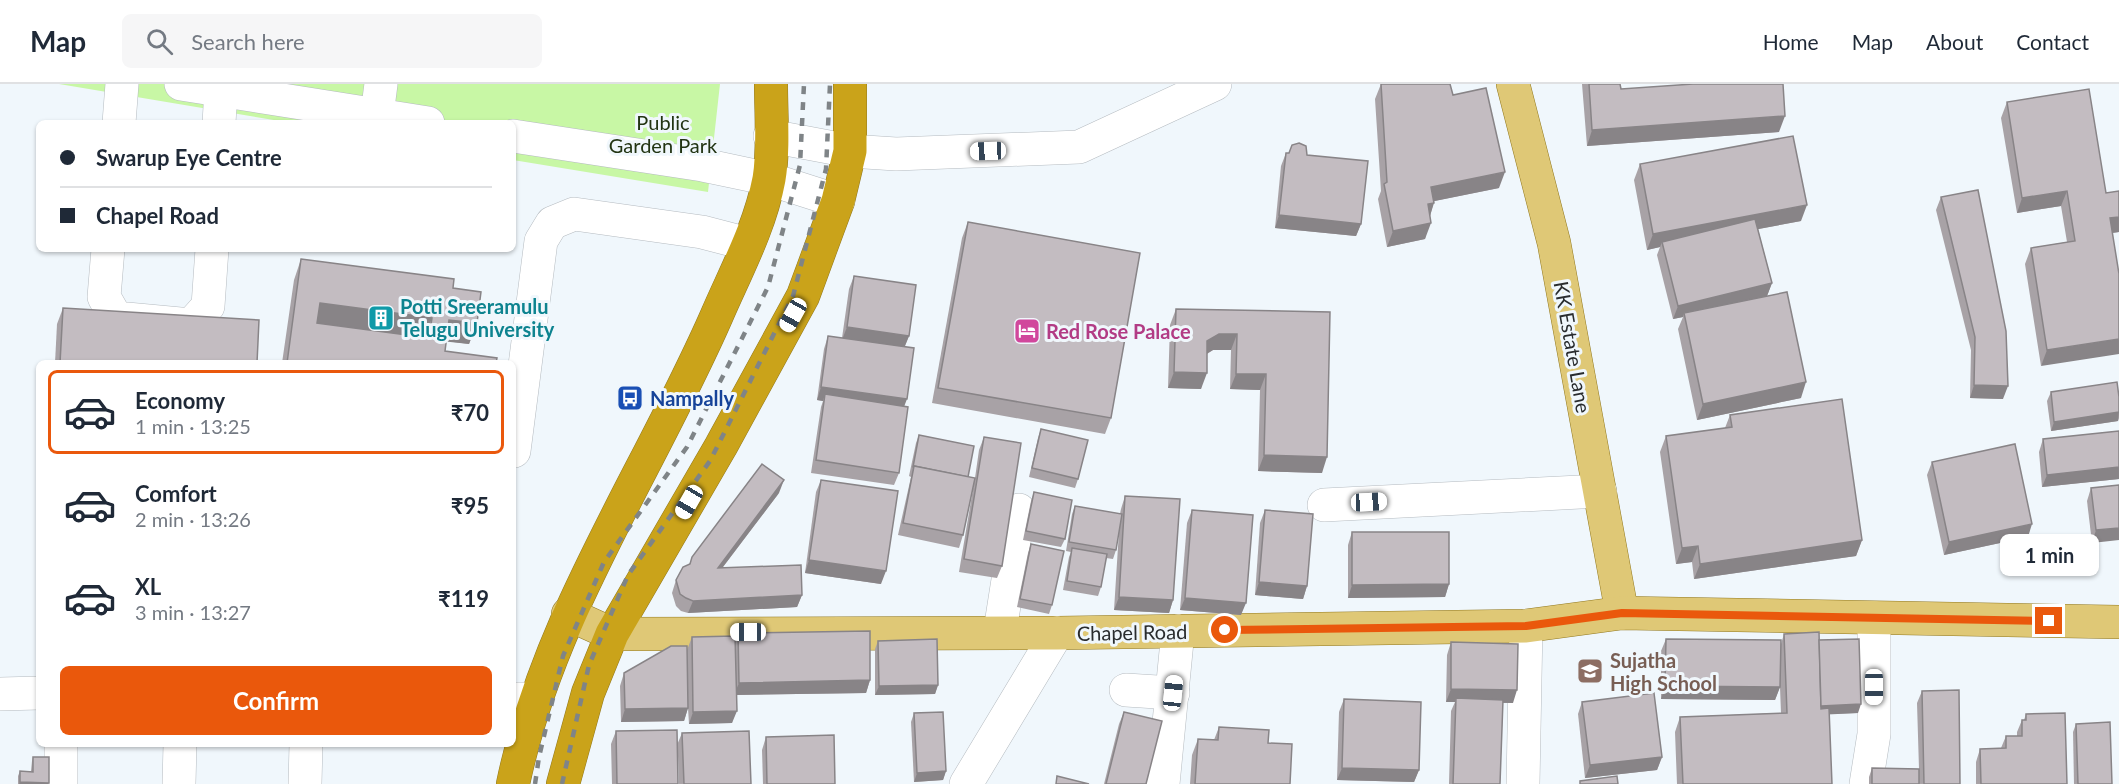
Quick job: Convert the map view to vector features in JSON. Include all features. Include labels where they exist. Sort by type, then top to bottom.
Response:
[{"type":"highway","points":[[513,784],[524,699],[696,363],[748,244],[769,178],[771,84]]},
{"type":"highway","points":[[563,784],[588,693],[612,634],[721,446],[803,296],[838,201],[850,151],[850,84]]},
{"type":"main road","name":"KK Estate Lane","points":[[1513,84],[1554,243],[1622,613]]},
{"type":"main road","name":"Chapel Road","points":[[612,634],[1000,631],[1057,633],[1526,626],[1622,613],[2119,622]]},
{"type":"main road","points":[[568,614],[612,634]]},
{"type":"street","points":[[119,120],[122,84]]},
{"type":"street","points":[[181,84],[221,90],[379,100],[422,120]]},
{"type":"street","points":[[770,136],[850,151],[896,154],[1080,147],[1215,84]]},
{"type":"street","points":[[219,120],[221,90]]},
{"type":"street","points":[[516,136],[703,165],[769,178],[838,201]]},
{"type":"street","points":[[516,435],[540,241],[552,223],[574,214],[702,232],[748,244]]},
{"type":"street","points":[[108,252],[104,297],[116,318],[191,325],[208,306],[212,252]]},
{"type":"street","points":[[1323,505],[1600,491]]},
{"type":"street","points":[[1000,631],[1019,510]]},
{"type":"street","points":[[1866,784],[1874,734],[1874,618]]},
{"type":"street","points":[[1523,784],[1526,626]]},
{"type":"street","points":[[1164,784],[1178,631]]},
{"type":"street","points":[[966,784],[1057,633]]},
{"type":"street","points":[[1126,690],[1173,693]]},
{"type":"street","points":[[0,694],[36,693]]},
{"type":"street","points":[[61,747],[61,784]]},
{"type":"street","points":[[179,784],[180,747]]},
{"type":"street","points":[[305,784],[306,747]]},
{"type":"green space","name":"Public Garden Park","points":[[59,84],[720,84],[708,192],[516,160],[516,120],[274,120]]},
{"type":"building","points":[[1381,84],[1450,84],[1453,95],[1486,88],[1505,172],[1431,187],[1434,203],[1428,204],[1431,223],[1393,231],[1384,184],[1387,182]]},
{"type":"building","points":[[1589,84],[1620,84],[1621,89],[1693,84],[1783,84],[1785,116],[1592,130]]},
{"type":"building","points":[[2089,89],[2106,193],[2119,191],[2119,217],[2110,218],[2119,274],[2119,339],[2047,350],[2031,248],[2075,241],[2067,191],[2022,198],[2007,102]]},
{"type":"building","points":[[1793,136],[1807,205],[1653,234],[1640,164]]},
{"type":"building","points":[[1299,143],[1306,146],[1307,155],[1368,161],[1361,224],[1279,215],[1286,153],[1289,153],[1292,145]]},
{"type":"building","points":[[1978,190],[2006,331],[2008,386],[1974,385],[1975,337],[1941,197]]},
{"type":"building","points":[[1755,219],[1772,283],[1678,306],[1662,242]]},
{"type":"building","points":[[968,222],[1140,253],[1111,418],[938,388]]},
{"type":"building","points":[[301,259],[454,279],[453,288],[481,292],[477,323],[449,320],[445,351],[497,358],[497,360],[287,360]],"holes":[[[320,303],[432,318],[429,338],[317,323]]]},
{"type":"building","points":[[854,276],[916,285],[909,336],[847,327]]},
{"type":"building","points":[[1787,292],[1806,382],[1703,404],[1684,313]]},
{"type":"building","points":[[63,308],[259,320],[257,360],[60,360]]},
{"type":"building","points":[[1176,309],[1330,312],[1327,457],[1264,455],[1266,374],[1236,374],[1237,334],[1219,334],[1207,341],[1207,373],[1174,372]]},
{"type":"building","points":[[828,336],[914,348],[907,399],[821,387]]},
{"type":"building","points":[[2117,382],[2119,412],[2054,422],[2051,392]]},
{"type":"building","points":[[825,394],[908,407],[899,473],[816,460]]},
{"type":"building","points":[[1842,399],[1862,540],[1700,564],[1698,546],[1682,548],[1666,436],[1732,427],[1730,415]]},
{"type":"building","points":[[1041,429],[1088,440],[1078,479],[1032,468]]},
{"type":"building","points":[[2119,431],[2119,467],[2047,475],[2043,439]]},
{"type":"building","points":[[919,435],[974,446],[968,477],[914,466],[914,468],[913,467]]},
{"type":"building","points":[[984,437],[1021,443],[1002,566],[964,559]]},
{"type":"building","points":[[2015,444],[2032,524],[1949,542],[1932,462]]},
{"type":"building","points":[[762,464],[784,480],[718,568],[801,565],[802,595],[693,601],[686,598],[680,594],[676,580],[683,567],[690,564],[692,557]]},
{"type":"building","points":[[914,466],[975,478],[963,535],[903,523]]},
{"type":"building","points":[[821,480],[898,491],[886,571],[809,560]]},
{"type":"building","points":[[2119,485],[2119,528],[2096,530],[2091,488]]},
{"type":"building","points":[[1034,492],[1072,500],[1065,539],[1026,531]]},
{"type":"building","points":[[1125,496],[1180,499],[1173,600],[1119,597]]},
{"type":"building","points":[[1075,506],[1122,514],[1116,550],[1069,542]]},
{"type":"building","points":[[1192,510],[1253,515],[1246,603],[1185,598]]},
{"type":"building","points":[[1265,510],[1313,514],[1307,586],[1259,582]]},
{"type":"building","points":[[1352,532],[1449,532],[1449,584],[1352,585]]},
{"type":"building","points":[[1031,544],[1064,551],[1052,605],[1020,599]]},
{"type":"building","points":[[1072,548],[1107,554],[1101,587],[1067,581]]},
{"type":"building","points":[[870,631],[870,680],[739,683],[738,633]]},
{"type":"building","points":[[1819,632],[1821,709],[1829,708],[1832,784],[1683,784],[1680,717],[1787,713],[1784,634]]},
{"type":"building","points":[[735,636],[737,711],[693,712],[692,637]]},
{"type":"building","points":[[937,639],[938,685],[879,686],[878,641]]},
{"type":"building","points":[[1666,639],[1781,640],[1780,687],[1665,686]]},
{"type":"building","points":[[1859,639],[1861,704],[1821,706],[1819,640]]},
{"type":"building","points":[[1451,642],[1518,644],[1517,690],[1451,689]]},
{"type":"building","points":[[671,646],[687,646],[688,708],[625,709],[624,673]]},
{"type":"building","points":[[1959,690],[1960,784],[1924,784],[1922,691]]},
{"type":"building","name":"Sujatha High School","points":[[1654,693],[1662,757],[1590,765],[1582,702]]},
{"type":"building","points":[[1456,698],[1503,700],[1500,784],[1453,784]]},
{"type":"building","points":[[1344,699],[1421,702],[1419,770],[1342,768]]},
{"type":"building","points":[[943,712],[946,771],[917,773],[914,713]]},
{"type":"building","points":[[1124,712],[1162,721],[1146,784],[1106,784]]},
{"type":"building","points":[[2065,713],[2067,784],[1981,784],[1980,749],[2006,748],[2006,736],[2022,736],[2022,720],[2026,720],[2026,714]]},
{"type":"building","points":[[2110,722],[2112,784],[2078,784],[2076,724]]},
{"type":"building","points":[[1219,727],[1269,730],[1268,743],[1292,744],[1290,784],[1195,784],[1198,739],[1218,740]]},
{"type":"building","points":[[677,730],[678,784],[617,784],[616,731]]},
{"type":"building","points":[[749,731],[751,784],[684,784],[682,733]]},
{"type":"building","points":[[834,735],[835,784],[767,784],[766,737]]},
{"type":"building","points":[[33,757],[49,757],[49,783],[20,782],[20,771],[33,772]]},
{"type":"building","points":[[1872,768],[1919,769],[1919,784],[1872,784]]},
{"type":"building","points":[[1057,776],[1089,784],[1056,784]]},
{"type":"building","points":[[1617,776],[1618,784],[1580,784],[1580,781]]},
{"type":"railway","points":[[535,784],[539,757],[563,656],[604,562],[687,447],[768,287],[800,165],[804,84]]},
{"type":"railway","points":[[562,784],[589,665],[628,575],[710,461],[793,296],[826,169],[830,84]]},
{"type":"place","name":"Potti Sreeramulu Telugu University","points":[[381,318]]},
{"type":"place","name":"Red Rose Palace","points":[[1027,331]]},
{"type":"place","name":"Nampally","points":[[630,398]]},
{"type":"place","name":"Sujatha High School","points":[[1590,671]]},
{"type":"route","points":[[1225,630],[1526,626],[1622,613],[2049,621]]}]
